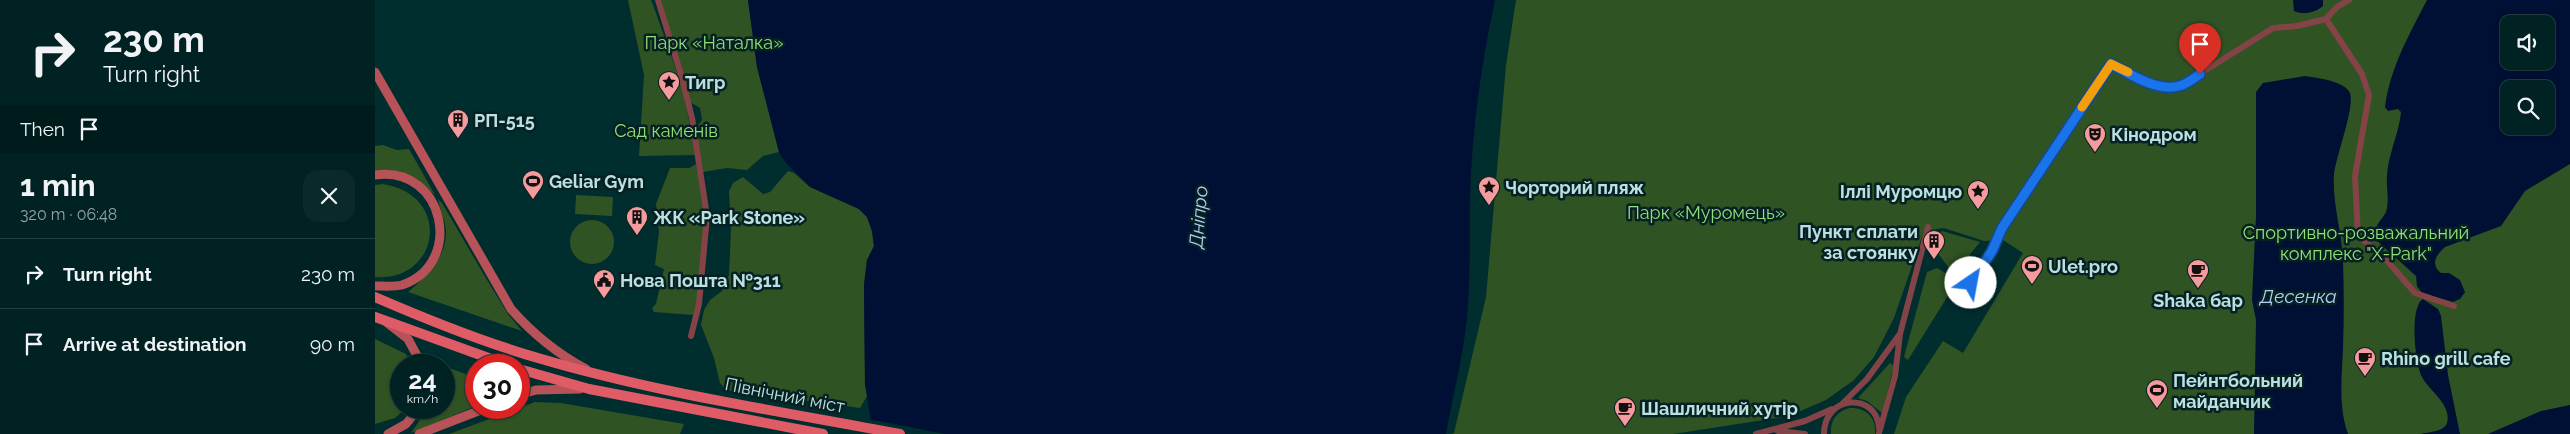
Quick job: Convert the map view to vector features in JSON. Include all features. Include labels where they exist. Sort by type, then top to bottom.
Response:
[{"type":"main road","points":[[375,72],[511,309],[524,325],[553,350],[595,374]]},
{"type":"main road","points":[[375,175],[399,175],[425,190],[439,218],[440,233],[434,256],[419,275],[400,286],[375,286]]},
{"type":"main road","name":"Північний міст","points":[[375,298],[412,314],[528,355],[595,374],[663,389],[900,434]]},
{"type":"main road","points":[[375,317],[477,354]]},
{"type":"main road","points":[[385,322],[408,340],[416,354]]},
{"type":"main road","name":"Північний міст","points":[[530,372],[589,389],[660,404],[823,434]]},
{"type":"main road","points":[[530,392],[589,389]]},
{"type":"main road","points":[[419,434],[465,416]]},
{"type":"main road","points":[[388,434],[406,424],[410,419]]},
{"type":"street","points":[[658,0],[692,118],[707,216],[699,304],[691,336]]},
{"type":"street","points":[[1971,283],[1992,251],[2002,228],[2111,64],[2154,84],[2176,86],[2234,54],[2256,37],[2273,28],[2297,26],[2326,19],[2337,7],[2349,0]]},
{"type":"street","points":[[2326,19],[2362,74],[2369,95],[2355,176],[2358,236],[2383,256],[2415,293],[2454,306]]},
{"type":"street","points":[[1879,433],[1895,376],[1900,334],[1928,227]]},
{"type":"street","points":[[1756,434],[1805,421],[1843,403],[1867,379],[1900,334]]},
{"type":"street","points":[[1843,403],[1853,402],[1870,409],[1875,415],[1879,433]]},
{"type":"street","points":[[1824,434],[1824,425],[1833,409]]},
{"type":"street","points":[[1771,431],[1805,434]]},
{"type":"green space","name":"Сад каменів","points":[[628,0],[651,0],[682,86],[696,155],[639,156],[644,75]]},
{"type":"green space","name":"Парк «Наталка»","points":[[661,0],[748,0],[757,67],[779,152],[763,156],[747,170],[727,168],[703,172],[696,128],[702,120],[700,108],[690,102]]},
{"type":"green space","name":"Парк «Муромець»","points":[[1516,0],[2570,0],[2570,434],[1894,434],[1906,397],[1943,341],[1963,353],[2023,253],[2003,240],[1984,241],[1944,228],[1924,231],[1894,318],[1874,357],[1854,380],[1826,400],[1789,416],[1673,434],[1451,434],[1454,433],[1486,297],[1506,65]]},
{"type":"green space","points":[[383,145],[397,150],[409,149],[435,195],[408,175],[393,171],[375,171],[375,146]]},
{"type":"green space","points":[[696,164],[705,216],[698,305],[693,315],[654,312],[652,308],[656,304],[664,269],[655,265],[659,232],[656,204],[670,168],[689,168]]},
{"type":"green space","points":[[788,171],[794,173],[810,187],[859,209],[867,217],[872,231],[874,246],[867,260],[864,285],[865,384],[867,396],[860,408],[726,390],[720,383],[714,358],[701,325],[704,310],[710,300],[722,291],[729,275],[731,229],[729,191],[733,183],[743,177],[763,194],[770,192]]},
{"type":"green space","points":[[383,184],[405,191],[420,204],[428,220],[430,236],[425,253],[414,266],[397,275],[375,277],[375,185]]},
{"type":"green space","points":[[576,195],[613,197],[612,216],[575,214]]},
{"type":"green space","points":[[438,199],[508,314],[522,331],[408,292],[435,265],[443,249],[446,230]]},
{"type":"green space","points":[[592,220],[604,224],[610,230],[614,242],[610,254],[604,260],[592,264],[580,260],[574,254],[570,242],[574,230],[580,224]]},
{"type":"green space","points":[[1942,231],[1980,242],[1959,268],[1949,268],[1933,247],[1934,236]]},
{"type":"green space","points":[[1937,268],[1949,275],[1954,286],[1908,360],[1904,357],[1927,272]]},
{"type":"green space","points":[[375,339],[406,354],[390,354],[390,419],[392,419],[375,424]]},
{"type":"green space","points":[[1890,363],[1894,366],[1882,413],[1867,401],[1858,398]]},
{"type":"green space","points":[[455,370],[465,374],[465,411],[455,415]]},
{"type":"green space","points":[[535,402],[561,403],[684,424],[680,434],[449,434],[489,419],[530,419],[530,404]]},
{"type":"green space","points":[[1849,408],[1860,409],[1869,414],[1874,423],[1875,434],[1831,434],[1835,417]]},
{"type":"green space","points":[[421,419],[445,419],[411,433]]},
{"type":"water","name":"Дніпро","points":[[748,0],[1495,0],[1481,73],[1475,122],[1470,196],[1467,318],[1446,434],[869,434],[871,422],[865,384],[864,285],[867,260],[874,246],[872,231],[867,217],[859,209],[810,187],[786,163],[779,152],[757,67]]},
{"type":"water","points":[[2293,0],[2323,0],[2323,6],[2313,12],[2298,12],[2294,11]]},
{"type":"water","points":[[2427,0],[2570,0],[2570,164],[2525,191],[2501,226],[2445,247],[2439,253],[2435,260],[2438,270],[2441,273],[2449,273],[2460,280],[2465,292],[2460,299],[2453,302],[2422,293],[2417,286],[2416,276],[2375,239],[2378,224],[2387,208],[2388,168],[2401,112],[2398,109],[2388,111],[2385,107],[2391,79],[2401,52]]},
{"type":"water","name":"Десенка","points":[[2305,76],[2330,81],[2343,86],[2350,93],[2351,100],[2348,120],[2334,174],[2343,261],[2344,315],[2341,391],[2343,413],[2348,434],[2254,434],[2256,320],[2252,300],[2256,216],[2256,92],[2263,83]]},
{"type":"water","points":[[2423,299],[2438,309],[2441,316],[2448,375],[2460,434],[2420,434],[2443,428],[2447,423],[2448,416],[2443,404],[2425,382],[2419,370],[2415,324],[2416,313]]},
{"type":"water","points":[[2570,405],[2570,434],[2488,434],[2541,411]]},
{"type":"pier","points":[[868,419],[945,434],[866,434]]},
{"type":"slow traffic","points":[[2082,107],[2111,64],[2128,72]]},
{"type":"place","name":"Тигр","points":[[669,101]]},
{"type":"place","name":"РП-515","points":[[458,139]]},
{"type":"place","name":"Кінодром","points":[[2095,153]]},
{"type":"place","name":"Geliar Gym","points":[[533,200]]},
{"type":"place","name":"Чорторий пляж","points":[[1489,206]]},
{"type":"place","name":"Іллі Муромцю","points":[[1978,210]]},
{"type":"place","name":"ЖК «Park Stone»","points":[[637,236]]},
{"type":"place","name":"Пункт сплати за стоянку","points":[[1934,260]]},
{"type":"place","name":"Ulet.pro","points":[[2032,285]]},
{"type":"place","name":"Shaka бар","points":[[2198,289]]},
{"type":"place","name":"Нова Пошта №311","points":[[604,299]]},
{"type":"place","name":"Rhino grill cafe","points":[[2365,377]]},
{"type":"place","name":"Пейнтбольний майданчик","points":[[2157,409]]},
{"type":"place","name":"Шашличний хутір","points":[[1625,427]]},
{"type":"route","points":[[1971,283],[1992,251],[2002,228],[2111,64],[2154,84],[2168,86],[2182,85],[2200,74]]},
{"type":"park label","name":"Спортивно-розважальний комплекс \"Х-Park\"","points":[[2356,242]]}]
